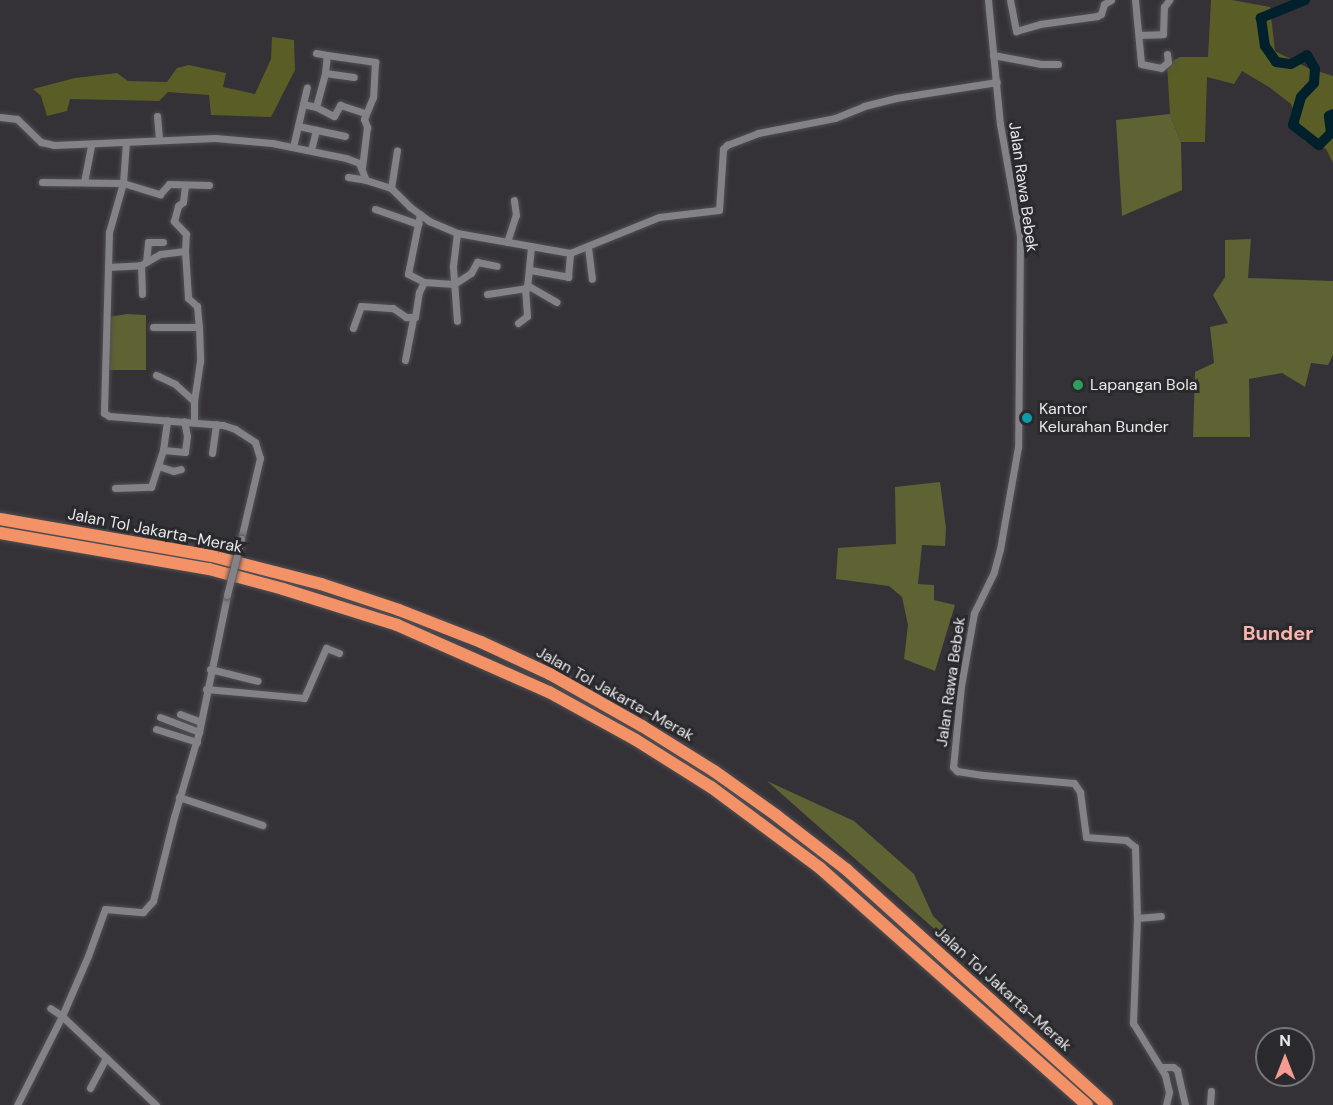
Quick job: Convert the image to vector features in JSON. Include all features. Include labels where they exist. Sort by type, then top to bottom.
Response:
[{"type":"highway","name":"Jalan Tol Jakarta–Merak","points":[[0,519],[212,556],[321,584],[399,610],[550,674],[642,726],[714,771],[847,870],[1107,1105]]},
{"type":"highway","name":"Jalan Tol Jakarta–Merak","points":[[0,533],[210,569],[283,589],[397,625],[549,692],[636,740],[711,787],[820,868],[1087,1105]]},
{"type":"street","name":"Jalan Rawa Bebek","points":[[988,0],[1008,180],[1020,236],[1018,447],[998,558],[975,606],[961,686],[953,767],[957,771],[1067,781],[1079,786],[1086,837],[1126,840],[1135,847],[1137,918],[1133,1023],[1161,1066],[1168,1086],[1166,1105]]},
{"type":"street","points":[[1010,0],[1016,31],[1040,24],[1096,16],[1101,14],[1104,4],[1111,0]]},
{"type":"street","points":[[1135,0],[1142,64],[1161,68],[1168,62],[1167,54]]},
{"type":"street","points":[[1139,35],[1163,33],[1164,7],[1169,0]]},
{"type":"street","points":[[316,53],[375,62],[373,97],[364,119],[367,127],[362,168],[366,180]]},
{"type":"street","points":[[316,107],[327,55]]},
{"type":"street","points":[[993,55],[1041,64],[1058,64]]},
{"type":"street","points":[[325,73],[354,77]]},
{"type":"street","points":[[348,177],[391,188],[420,214],[457,234],[570,253],[659,217],[719,210],[723,149],[727,145],[758,133],[835,118],[864,106],[896,98],[997,82]]},
{"type":"street","points":[[293,147],[307,87]]},
{"type":"street","points":[[303,104],[316,107],[334,116],[339,105],[365,113]]},
{"type":"street","points":[[157,116],[159,140]]},
{"type":"street","points":[[0,117],[24,123],[41,142],[62,146],[215,138],[311,150],[352,159],[362,168]]},
{"type":"street","points":[[298,126],[345,136]]},
{"type":"street","points":[[311,150],[315,130]]},
{"type":"street","points":[[17,1105],[62,1016],[105,909],[143,912],[153,901],[179,797],[197,742],[210,669],[260,453],[255,442],[244,434],[216,424],[109,417],[104,413],[109,232],[123,183],[126,142]]},
{"type":"street","points":[[84,182],[91,145]]},
{"type":"street","points":[[391,188],[397,150]]},
{"type":"street","points":[[42,182],[123,183],[160,194],[168,184],[209,185]]},
{"type":"street","points":[[185,185],[183,202],[178,206],[174,221],[186,234],[184,251],[188,298],[197,306],[200,361],[194,401],[194,422]]},
{"type":"street","points":[[507,242],[516,215],[514,200]]},
{"type":"street","points":[[375,209],[418,224]]},
{"type":"street","points":[[420,214],[408,274],[424,282],[454,284],[471,273],[479,261],[497,266]]},
{"type":"street","points":[[457,234],[454,284],[457,321]]},
{"type":"street","points":[[142,294],[148,242],[163,242]]},
{"type":"street","points":[[518,323],[527,316],[526,287],[530,270],[531,247]]},
{"type":"street","points":[[588,247],[592,279]]},
{"type":"street","points":[[108,267],[144,263],[160,254],[184,251]]},
{"type":"street","points":[[530,270],[568,277],[570,253]]},
{"type":"street","points":[[405,360],[413,319],[424,282]]},
{"type":"street","points":[[487,294],[526,287],[557,302]]},
{"type":"street","points":[[352,328],[361,306],[393,308],[400,314],[413,319]]},
{"type":"street","points":[[153,327],[199,327]]},
{"type":"street","points":[[156,375],[175,384],[194,401]]},
{"type":"street","points":[[115,488],[149,488],[163,450],[166,420]]},
{"type":"street","points":[[163,450],[185,452],[187,436],[183,421]]},
{"type":"street","points":[[212,453],[216,424]]},
{"type":"street","points":[[158,466],[173,471],[180,469]]},
{"type":"street","points":[[206,689],[304,698],[326,648],[339,653]]},
{"type":"street","points":[[210,669],[258,681]]},
{"type":"street","points":[[180,714],[201,722]]},
{"type":"street","points":[[160,717],[199,732]]},
{"type":"street","points":[[156,729],[197,742]]},
{"type":"street","points":[[179,797],[262,825]]},
{"type":"street","points":[[1137,918],[1161,916]]},
{"type":"street","points":[[50,1008],[62,1016],[156,1105]]},
{"type":"street","points":[[90,1088],[106,1058]]},
{"type":"street","points":[[1161,1066],[1173,1067],[1177,1070],[1185,1105]]},
{"type":"street","points":[[1210,1105],[1211,1091]]},
{"type":"green space","points":[[1170,114],[1181,142],[1182,190],[1122,216],[1116,120]]},
{"type":"green space","points":[[1251,239],[1248,278],[1333,281],[1333,355],[1328,365],[1311,363],[1305,387],[1282,373],[1249,379],[1250,437],[1193,437],[1195,372],[1214,363],[1210,327],[1228,323],[1213,295],[1225,277],[1225,240]]},
{"type":"green space","points":[[127,314],[146,315],[146,370],[107,370],[109,317]]},
{"type":"green space","points":[[940,482],[946,528],[945,546],[922,545],[918,584],[934,585],[934,600],[955,605],[935,671],[904,659],[908,625],[902,597],[889,586],[836,579],[838,548],[896,544],[895,487]]},
{"type":"green space","points":[[767,781],[854,821],[914,874],[933,916],[964,946],[965,956]]},
{"type":"shaded area","points":[[1211,0],[1232,0],[1270,7],[1275,51],[1308,68],[1333,76],[1333,163],[1326,149],[1304,141],[1291,104],[1269,87],[1242,71],[1234,84],[1207,77],[1205,142],[1181,142],[1170,114],[1167,64],[1180,57],[1208,57]]},
{"type":"shaded area","points":[[272,37],[294,40],[295,70],[271,117],[211,115],[209,95],[168,92],[159,101],[70,99],[67,111],[47,116],[41,96],[33,89],[75,78],[117,73],[128,81],[167,82],[177,68],[189,65],[226,73],[223,87],[255,94],[271,59]]},
{"type":"waterway","points":[[1305,0],[1261,18],[1265,46],[1276,62],[1291,64],[1307,55],[1315,69],[1314,83],[1301,97],[1293,125],[1319,145],[1331,133],[1329,116],[1333,114]]},
{"type":"place","name":"Lapangan Bola","points":[[1078,385]]},
{"type":"place","name":"Kantor Kelurahan Bunder","points":[[1027,418]]},
{"type":"district","name":"Bunder","points":[[1278,633]]}]
